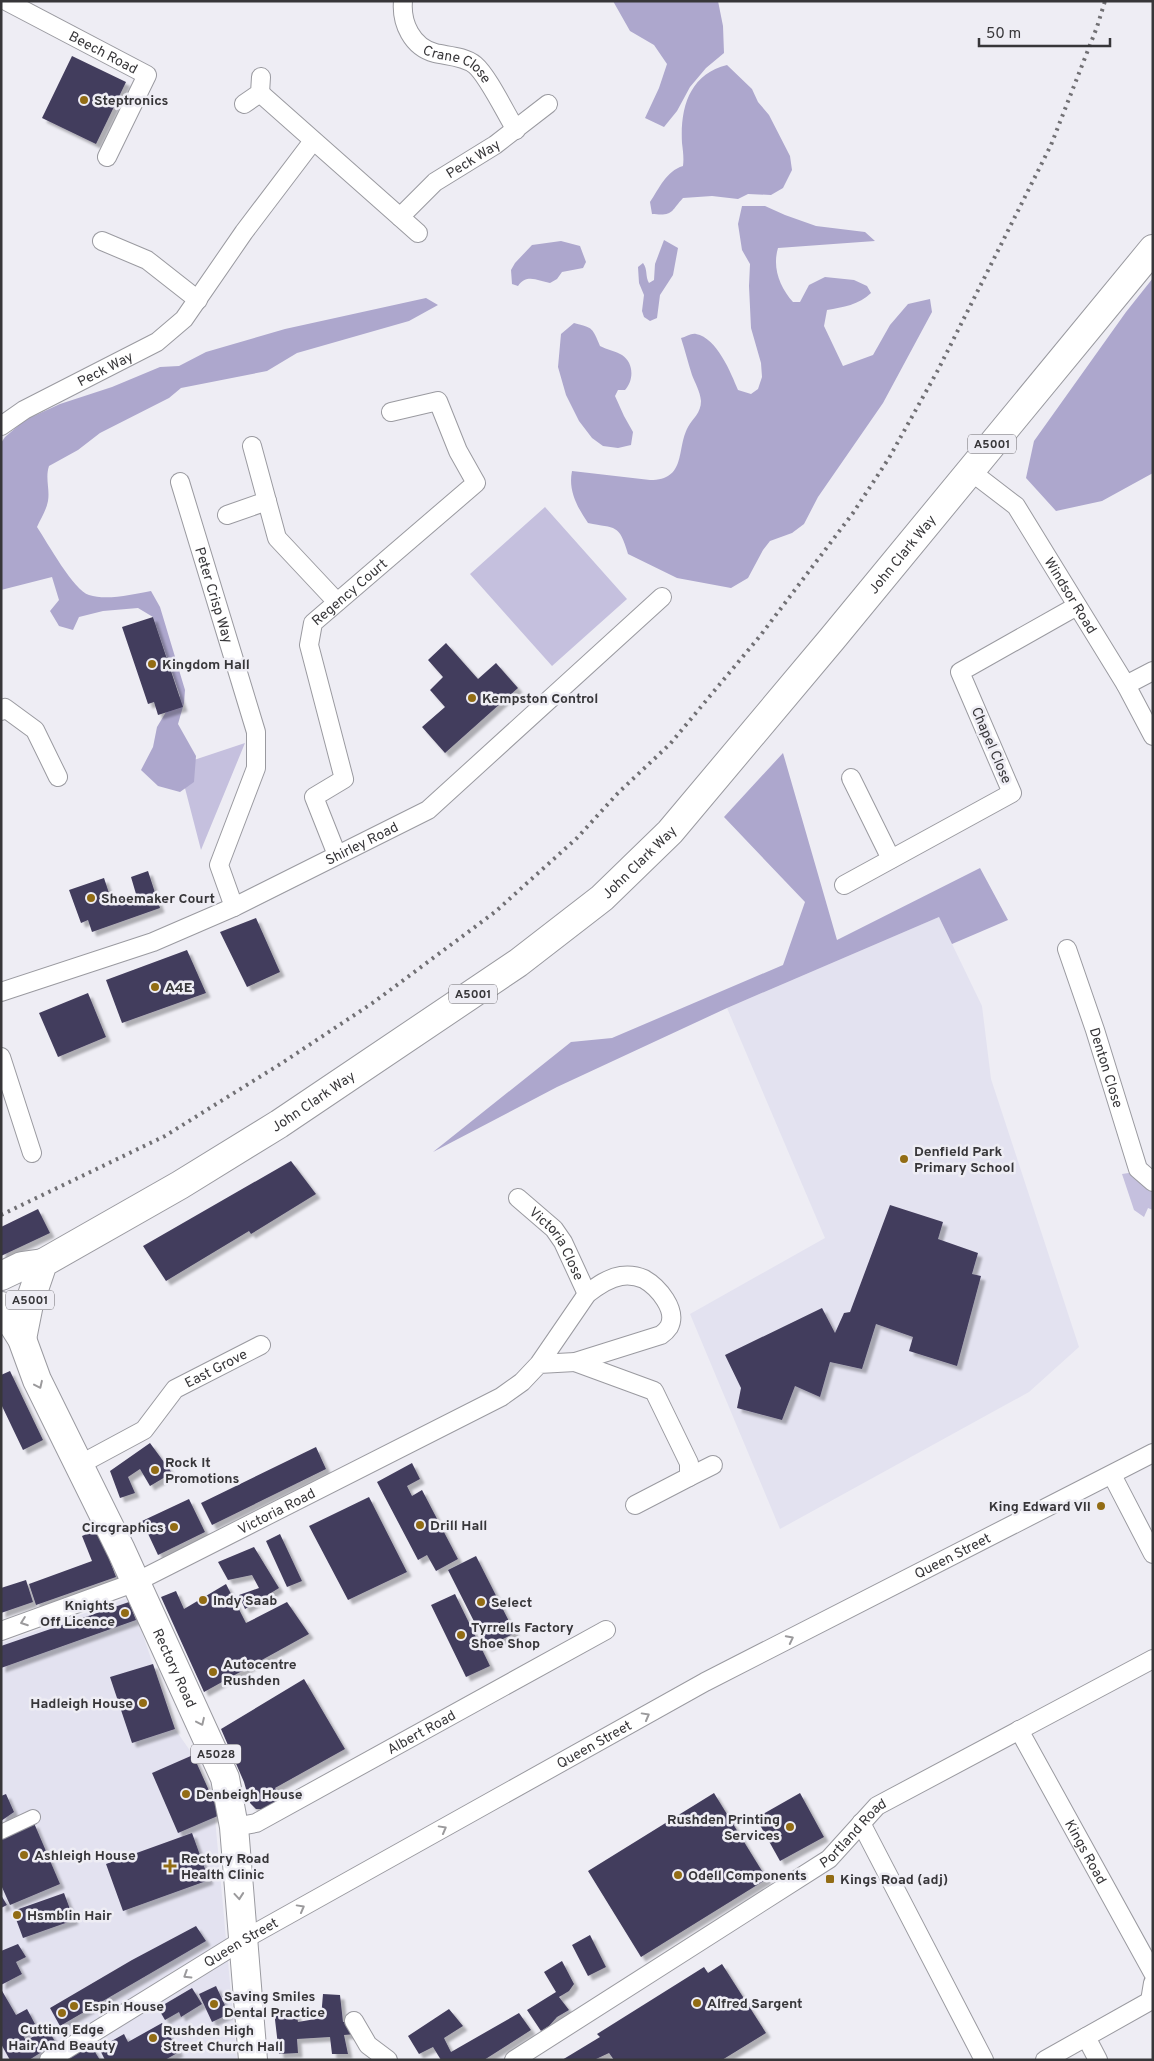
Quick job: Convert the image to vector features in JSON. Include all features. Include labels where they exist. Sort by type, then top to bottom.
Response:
[{"type":"main road","name":"John Clark Way","points":[[43,1263],[180,1185],[279,1124],[518,963],[602,898],[670,832],[832,639],[969,470],[1153,249]]},
{"type":"main road","name":"A5001","points":[[1,1276],[22,1266],[43,1263]]},
{"type":"main road","name":"A5001","points":[[1,1292],[31,1280],[43,1263]]},
{"type":"main road","name":"A5001","points":[[22,1339],[29,1304],[43,1263]]},
{"type":"main road","name":"Rectory Road","points":[[1,1306],[22,1339],[37,1380],[136,1582],[217,1756],[225,1778],[234,1827],[253,2060]]},
{"type":"street","name":"Beech Road","points":[[6,1],[147,75],[107,157]]},
{"type":"street","name":"Crane Close","points":[[403,1],[403,15],[406,27],[412,38],[432,52],[459,58],[474,64],[516,130]]},
{"type":"street","points":[[244,104],[261,85],[313,141],[418,233]]},
{"type":"street","name":"Peck Way","points":[[400,217],[435,182],[516,130],[548,104]]},
{"type":"street","name":"Peck Way","points":[[1,426],[24,410],[157,342],[184,319],[244,232],[313,141]]},
{"type":"street","points":[[102,241],[147,260],[198,300]]},
{"type":"street","name":"Regency Court","points":[[337,855],[314,797],[344,778],[309,645],[312,623],[476,483],[458,451],[438,401],[391,412]]},
{"type":"street","points":[[252,446],[277,538],[338,602]]},
{"type":"street","name":"Windsor Road","points":[[969,470],[1016,506],[1126,685],[1153,736]]},
{"type":"street","name":"Peter Crisp Way","points":[[180,482],[256,732],[256,768],[219,865],[234,907]]},
{"type":"street","points":[[227,515],[267,501]]},
{"type":"street","name":"Shirley Road","points":[[1,992],[154,942],[234,907],[428,810],[662,596]]},
{"type":"street","name":"Chapel Close","points":[[844,885],[1012,792],[960,672],[1077,606]]},
{"type":"street","points":[[1126,685],[1153,671]]},
{"type":"street","points":[[1,710],[5,708],[35,730],[58,777]]},
{"type":"street","points":[[851,778],[891,859]]},
{"type":"street","name":"Denton Close","points":[[1067,949],[1096,1030],[1138,1169],[1153,1182]]},
{"type":"street","points":[[1,1057],[32,1153]]},
{"type":"street","name":"Victoria Close","points":[[518,1198],[554,1229],[563,1242],[588,1294]]},
{"type":"street","name":"Victoria Road","points":[[1,1631],[136,1582],[501,1397],[522,1382],[539,1364],[588,1294],[596,1287],[613,1278],[633,1276],[643,1279],[663,1297],[670,1308],[671,1320],[669,1327],[661,1335],[575,1362],[539,1364]]},
{"type":"street","name":"East Grove","points":[[79,1465],[144,1430],[175,1389],[261,1345]]},
{"type":"street","points":[[575,1362],[654,1391],[689,1462],[689,1477]]},
{"type":"street","name":"Queen Street","points":[[48,2060],[243,1940],[705,1682],[1153,1453]]},
{"type":"street","points":[[636,1505],[713,1465]]},
{"type":"street","points":[[1112,1475],[1153,1554]]},
{"type":"street","name":"Albert Road","points":[[234,1827],[256,1823],[606,1630]]},
{"type":"street","name":"Portland Road","points":[[514,2060],[828,1859],[877,1806],[1153,1659]]},
{"type":"street","name":"Kings Road","points":[[1019,1730],[1153,1973]]},
{"type":"street","points":[[1,1832],[33,1817]]},
{"type":"street","points":[[861,1823],[984,2060]]},
{"type":"street","points":[[1045,2060],[1150,2001],[1153,1983]]},
{"type":"street","points":[[354,2021],[368,2045],[388,2060]]},
{"type":"street","points":[[1086,2037],[1098,2060]]},
{"type":"shaded area","points":[[613,1],[718,1],[723,26],[724,53],[706,68],[690,87],[677,111],[664,127],[645,118],[659,88],[667,64],[654,45],[630,31]]},
{"type":"shaded area","points":[[727,65],[752,89],[758,102],[769,115],[790,156],[792,170],[783,188],[771,195],[748,194],[738,199],[712,196],[683,198],[668,214],[652,214],[650,202],[660,186],[667,176],[683,166],[683,117],[690,94],[704,76],[714,69]]},
{"type":"shaded area","points":[[742,206],[765,206],[816,226],[865,232],[875,241],[778,248],[776,255],[778,277],[784,290],[793,302],[800,302],[809,285],[825,277],[854,280],[867,286],[871,293],[856,303],[827,310],[824,326],[843,366],[873,355],[890,325],[908,304],[930,299],[932,312],[883,403],[818,497],[804,524],[792,533],[770,541],[748,578],[731,588],[677,578],[628,554],[619,532],[611,527],[588,523],[574,498],[571,478],[572,471],[650,480],[662,479],[670,475],[675,469],[684,436],[701,405],[700,394],[681,338],[694,334],[704,337],[717,349],[738,390],[751,394],[758,389],[762,377],[761,363],[751,328],[750,264],[742,250],[738,224]]},
{"type":"shaded area","points":[[664,240],[678,248],[673,275],[660,295],[657,318],[650,321],[644,317],[642,311],[644,295],[639,283],[638,267],[643,263],[649,283],[654,280],[655,264]]},
{"type":"shaded area","points":[[561,241],[580,246],[586,262],[583,268],[562,272],[557,279],[550,283],[529,279],[521,282],[518,286],[512,284],[511,270],[532,245]]},
{"type":"shaded area","points":[[1153,278],[1153,473],[1102,501],[1056,511],[1026,478],[1034,441],[1126,312]]},
{"type":"shaded area","points":[[426,298],[438,305],[409,321],[297,353],[267,371],[181,388],[169,398],[100,433],[78,450],[49,466],[47,475],[48,501],[37,527],[76,585],[83,592],[96,597],[120,596],[151,591],[160,607],[185,690],[184,703],[178,724],[196,756],[194,782],[180,792],[158,786],[141,770],[153,747],[157,727],[166,712],[176,704],[180,696],[153,617],[138,608],[103,611],[79,617],[73,630],[59,626],[50,611],[59,600],[52,577],[1,590],[1,443],[5,437],[25,420],[60,404],[112,387],[160,367],[179,366],[206,352],[285,329]]},
{"type":"shaded area","points":[[574,323],[592,330],[600,346],[620,354],[629,362],[631,377],[628,386],[625,390],[618,390],[615,396],[633,432],[631,445],[618,448],[603,446],[592,438],[579,421],[566,395],[558,367],[561,334]]},
{"type":"shaded area","points":[[545,507],[627,599],[552,666],[470,574]]},
{"type":"shaded area","points":[[245,743],[201,850],[179,765]]},
{"type":"shaded area","points":[[783,753],[837,940],[980,868],[1008,920],[952,944],[939,917],[727,1008],[557,1087],[433,1152],[571,1042],[612,1038],[783,965],[805,902],[724,817]]},
{"type":"shaded area","name":"Denfield Park Primary School","points":[[939,917],[982,1006],[991,1079],[1079,1347],[1029,1392],[780,1529],[690,1314],[825,1238],[727,1008]]},
{"type":"shaded area","points":[[1135,1172],[1153,1191],[1153,1210],[1148,1208],[1144,1217],[1134,1210],[1122,1174]]},
{"type":"shaded area","points":[[130,1597],[175,1729],[193,1755],[214,1807],[237,2060],[1,2060],[1,1643]]},
{"type":"building","name":"Steptronics","points":[[72,56],[126,82],[96,144],[42,118]]},
{"type":"building","name":"Kingdom Hall","points":[[153,617],[183,707],[158,715],[154,702],[148,704],[122,627]]},
{"type":"building","name":"Kempston Control","points":[[446,643],[478,679],[496,663],[518,688],[445,753],[422,727],[445,707],[430,690],[443,677],[428,660]]},
{"type":"building","name":"Shoemaker Court","points":[[148,871],[160,908],[92,932],[88,920],[81,923],[69,890],[104,878],[112,902],[136,894],[131,877]]},
{"type":"building","points":[[256,918],[280,972],[247,987],[220,932]]},
{"type":"building","name":"A4E","points":[[187,950],[206,993],[122,1023],[106,980]]},
{"type":"building","points":[[88,993],[106,1037],[58,1057],[39,1013]]},
{"type":"building","points":[[291,1161],[316,1194],[251,1234],[249,1231],[166,1281],[143,1246]]},
{"type":"building","points":[[890,1205],[943,1222],[938,1239],[978,1253],[972,1274],[981,1276],[957,1366],[909,1351],[913,1337],[876,1324],[862,1369],[830,1362],[820,1397],[795,1386],[782,1420],[737,1408],[741,1388],[725,1355],[822,1308],[835,1333],[844,1313],[850,1312]]},
{"type":"building","points":[[38,1209],[50,1233],[1,1256],[1,1227]]},
{"type":"building","points":[[10,1371],[43,1440],[23,1450],[1,1404],[1,1375]]},
{"type":"building","name":"Rock It Promotions","points":[[150,1443],[172,1473],[150,1486],[140,1469],[128,1477],[135,1493],[120,1498],[110,1471]]},
{"type":"building","points":[[316,1447],[326,1469],[212,1525],[201,1503]]},
{"type":"building","name":"Drill Hall","points":[[412,1463],[420,1479],[407,1486],[412,1496],[422,1490],[458,1559],[436,1571],[427,1555],[418,1560],[377,1482]]},
{"type":"building","points":[[369,1497],[407,1572],[348,1600],[309,1526]]},
{"type":"building","name":"Circgraphics","points":[[189,1499],[205,1532],[158,1555],[142,1521]]},
{"type":"building","points":[[98,1529],[116,1577],[36,1605],[29,1584],[92,1561],[82,1536]]},
{"type":"building","points":[[280,1534],[302,1581],[287,1587],[266,1541]]},
{"type":"building","points":[[254,1547],[279,1588],[245,1609],[239,1595],[259,1588],[252,1575],[228,1580],[218,1562]]},
{"type":"building","name":"Select","points":[[476,1556],[515,1633],[487,1647],[448,1570]]},
{"type":"building","points":[[26,1580],[33,1602],[1,1613],[1,1588]]},
{"type":"building","points":[[226,1584],[246,1623],[287,1602],[309,1634],[204,1692],[161,1597],[176,1591],[184,1609]]},
{"type":"building","name":"Tyrrells Factory Shoe Shop","points":[[455,1594],[490,1666],[466,1677],[431,1605]]},
{"type":"building","points":[[129,1602],[136,1620],[1,1668],[1,1646]]},
{"type":"building","name":"Hadleigh House","points":[[153,1664],[175,1729],[132,1743],[110,1677]]},
{"type":"building","points":[[304,1679],[345,1749],[275,1788],[277,1791],[275,1793],[281,1801],[265,1809],[256,1809],[250,1803],[244,1782],[221,1729]]},
{"type":"building","name":"Denbeigh House","points":[[193,1755],[220,1815],[178,1833],[152,1773]]},
{"type":"building","name":"Odell Components","points":[[714,1793],[767,1879],[641,1957],[588,1871]]},
{"type":"building","name":"Rushden Printing Services","points":[[800,1793],[824,1837],[780,1861],[756,1818]]},
{"type":"building","points":[[6,1794],[14,1812],[1,1821],[1,1796]]},
{"type":"building","name":"Ashleigh House","points":[[34,1823],[60,1884],[10,1905],[1,1885],[1,1837]]},
{"type":"building","points":[[192,1833],[209,1880],[123,1911],[106,1864]]},
{"type":"building","points":[[64,1893],[74,1920],[23,1938],[13,1911]]},
{"type":"building","points":[[1,1895],[7,1905],[1,1908]]},
{"type":"building","points":[[196,1926],[206,1941],[60,2026],[50,2008],[132,1960]]},
{"type":"building","points":[[590,1935],[606,1967],[588,1976],[572,1945]]},
{"type":"building","points":[[18,1944],[26,1957],[16,1962],[22,1974],[1,1985],[1,1951]]},
{"type":"building","points":[[562,1961],[574,1984],[569,1991],[559,1997],[569,2010],[557,2017],[549,2026],[541,2031],[527,2010],[556,1992],[544,1972]]},
{"type":"building","name":"Alfred Sargent","points":[[722,1964],[766,2033],[722,2060],[614,2060],[609,2053],[594,2060],[562,2060],[600,2037],[597,2034],[704,1967],[708,1973]]},
{"type":"building","name":"Saving Smiles Dental Practice","points":[[216,1986],[229,2014],[212,2022],[199,1994]]},
{"type":"building","points":[[192,1988],[202,2004],[181,2017],[179,2012],[165,2020],[158,2008]]},
{"type":"building","points":[[1,1989],[16,2015],[27,2009],[35,2024],[25,2030],[28,2034],[24,2037],[26,2041],[47,2028],[56,2043],[29,2060],[10,2060],[1,2044]]},
{"type":"building","points":[[323,1994],[340,1995],[343,2022],[354,2021],[356,2034],[344,2035],[348,2054],[332,2054],[330,2037],[297,2039],[298,2053],[279,2054],[274,2011],[296,2011],[298,2022],[321,2018]]},
{"type":"building","points":[[449,2009],[463,2026],[444,2038],[451,2052],[519,2013],[531,2030],[484,2060],[441,2060],[433,2047],[419,2054],[408,2036]]},
{"type":"building","name":"Rushden High Street Church Hall","points":[[162,2023],[179,2052],[165,2060],[105,2060],[101,2052],[110,2047],[108,2043],[124,2034],[128,2042]]},
{"type":"building","points":[[90,2044],[100,2060],[62,2060]]},
{"type":"railway","points":[[1,1215],[165,1136],[282,1063],[374,1002],[495,912],[577,838],[618,793],[670,744],[760,636],[853,513],[889,458],[938,370],[1051,145],[1097,27],[1105,1]]},
{"type":"place","name":"Steptronics","points":[[84,100]]},
{"type":"place","name":"Kingdom Hall","points":[[152,664]]},
{"type":"place","name":"Kempston Control","points":[[472,698]]},
{"type":"place","name":"Shoemaker Court","points":[[91,898]]},
{"type":"place","name":"A4E","points":[[155,987]]},
{"type":"place","name":"Denfield Park Primary School","points":[[904,1159]]},
{"type":"place","name":"Rock It Promotions","points":[[155,1470]]},
{"type":"place","name":"King Edward VII","points":[[1101,1506]]},
{"type":"place","name":"Drill Hall","points":[[420,1525]]},
{"type":"place","name":"Circgraphics","points":[[174,1527]]},
{"type":"place","name":"Indy Saab","points":[[203,1600]]},
{"type":"place","name":"Select","points":[[481,1602]]},
{"type":"place","name":"Knights Off Licence","points":[[125,1613]]},
{"type":"place","name":"Tyrrells Factory Shoe Shop","points":[[461,1635]]},
{"type":"place","name":"Autocentre Rushden","points":[[213,1672]]},
{"type":"place","name":"Hadleigh House","points":[[143,1703]]},
{"type":"place","name":"Denbeigh House","points":[[186,1794]]},
{"type":"place","name":"Rushden Printing Services","points":[[790,1827]]},
{"type":"place","name":"Ashleigh House","points":[[24,1855]]},
{"type":"place","name":"Rectory Road Health Clinic","points":[[170,1866]]},
{"type":"place","name":"Odell Components","points":[[678,1875]]},
{"type":"place","name":"Kings Road (adj)","points":[[830,1879]]},
{"type":"place","name":"Hsmblin Hair","points":[[17,1915]]},
{"type":"place","name":"Alfred Sargent","points":[[697,2003]]},
{"type":"place","name":"Saving Smiles Dental Practice","points":[[214,2004]]},
{"type":"place","name":"Espin House","points":[[74,2006]]},
{"type":"place","name":"Cutting Edge Hair And Beauty","points":[[62,2013]]},
{"type":"place","name":"Rushden High Street Church Hall","points":[[153,2038]]}]
